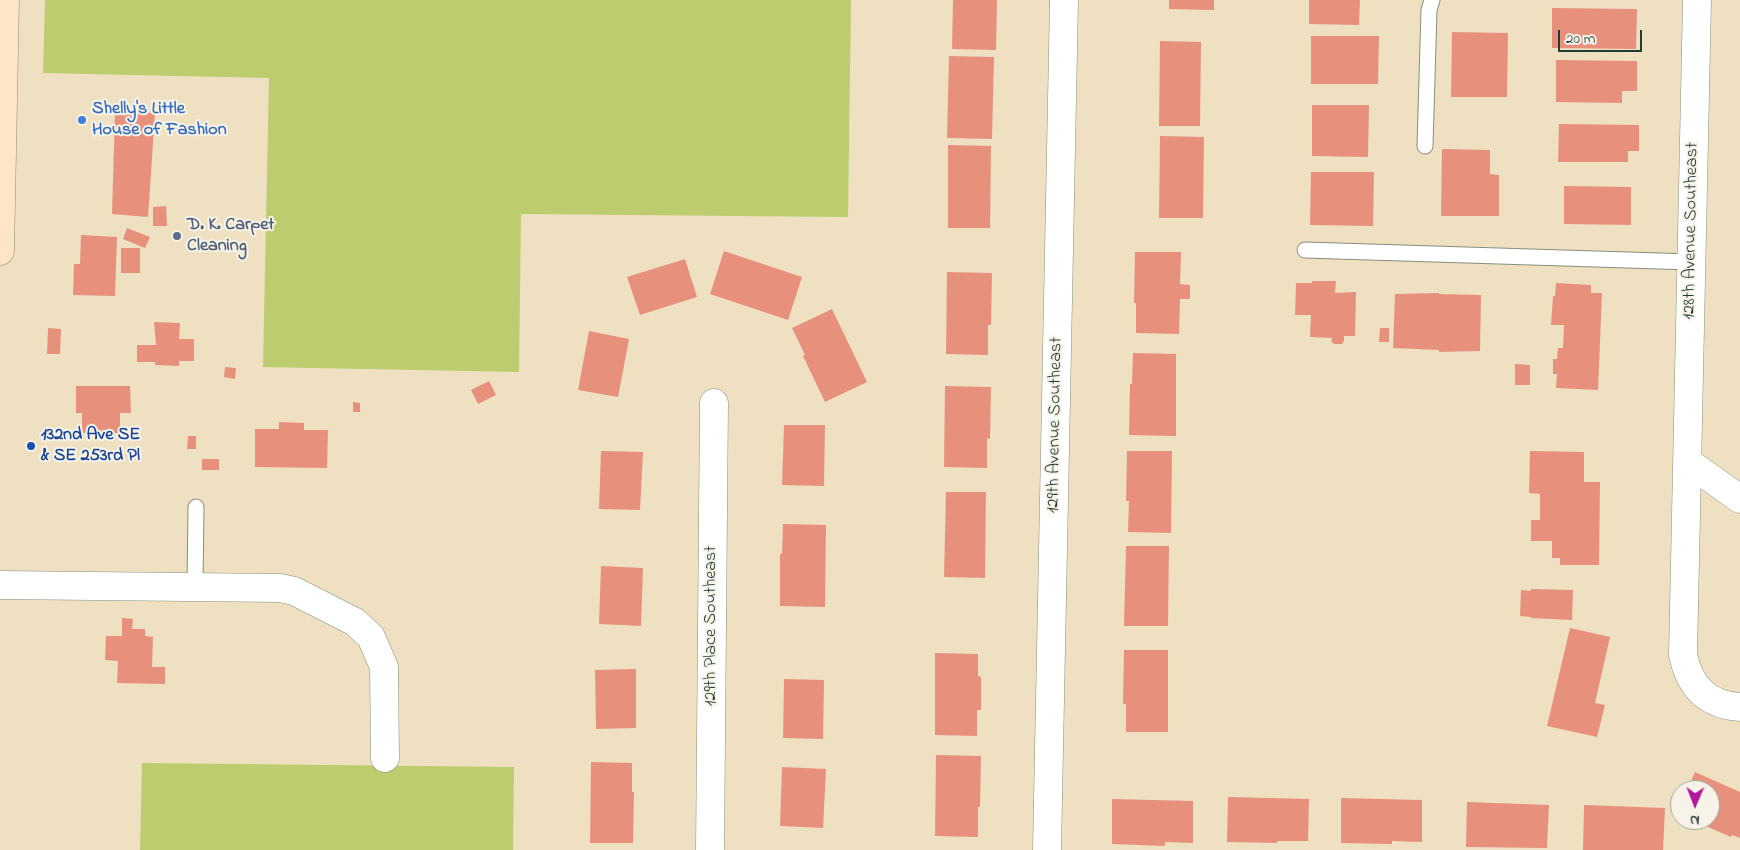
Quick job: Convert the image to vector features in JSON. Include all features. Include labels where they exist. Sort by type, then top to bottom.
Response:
[{"type":"main road","points":[[0,251],[6,0]]},
{"type":"street","name":"129th Avenue Southeast","points":[[1047,850],[1064,0]]},
{"type":"street","name":"128th Avenue Southeast","points":[[1697,0],[1684,655],[1687,672],[1700,691],[1710,699],[1728,706],[1740,707]]},
{"type":"street","name":"129th Place Southeast","points":[[710,850],[714,403]]},
{"type":"street","points":[[1688,462],[1740,499]]},
{"type":"street","points":[[0,585],[280,588],[294,591],[355,622],[372,637],[384,667],[385,758]]},
{"type":"lane","points":[[1425,146],[1430,10],[1432,0]]},
{"type":"lane","points":[[1305,250],[1692,262]]},
{"type":"lane","points":[[196,507],[196,587]]},
{"type":"green space","points":[[45,0],[851,0],[848,217],[521,214],[519,372],[263,367],[269,78],[43,73]]},
{"type":"green space","points":[[142,763],[514,767],[513,850],[140,850]]},
{"type":"building","points":[[953,0],[997,0],[996,50],[952,49]]},
{"type":"building","points":[[1169,0],[1214,0],[1214,10],[1169,9]]},
{"type":"building","points":[[1309,0],[1360,0],[1359,25],[1309,24]]},
{"type":"building","points":[[1552,8],[1637,9],[1636,49],[1552,48]]},
{"type":"building","points":[[1452,32],[1508,33],[1507,97],[1451,97]]},
{"type":"building","points":[[1311,36],[1379,36],[1378,84],[1311,84]]},
{"type":"building","points":[[1160,41],[1201,42],[1200,126],[1159,126]]},
{"type":"building","points":[[949,56],[994,57],[992,139],[947,138]]},
{"type":"building","points":[[1556,60],[1637,61],[1637,91],[1622,91],[1622,103],[1556,102]]},
{"type":"building","points":[[1312,105],[1369,105],[1368,157],[1312,156]]},
{"type":"building","points":[[115,111],[155,113],[148,217],[112,214]]},
{"type":"building","points":[[1559,124],[1639,125],[1639,151],[1628,151],[1628,162],[1558,162]]},
{"type":"building","points":[[1160,136],[1204,137],[1203,218],[1159,218]]},
{"type":"building","points":[[948,145],[991,146],[990,228],[948,228]]},
{"type":"building","points":[[1442,149],[1490,150],[1490,174],[1499,175],[1499,216],[1441,216]]},
{"type":"building","points":[[1311,172],[1374,172],[1373,226],[1310,225]]},
{"type":"building","points":[[1564,186],[1631,187],[1631,225],[1564,224]]},
{"type":"building","points":[[166,206],[167,226],[153,226],[153,207]]},
{"type":"building","points":[[127,228],[150,237],[145,248],[123,239]]},
{"type":"building","points":[[81,235],[117,237],[115,296],[73,295],[74,264],[80,264]]},
{"type":"building","points":[[121,248],[140,248],[140,273],[121,273]]},
{"type":"building","points":[[724,251],[802,277],[788,320],[710,294]]},
{"type":"building","points":[[1135,252],[1181,252],[1180,284],[1190,285],[1190,299],[1180,299],[1179,334],[1136,333],[1136,303],[1134,303]]},
{"type":"building","points":[[685,259],[697,297],[640,315],[627,277]]},
{"type":"building","points":[[947,272],[992,273],[991,325],[988,325],[988,355],[946,354]]},
{"type":"building","points":[[1312,281],[1336,281],[1335,293],[1356,292],[1355,336],[1344,336],[1342,344],[1334,344],[1331,341],[1332,338],[1310,337],[1311,315],[1295,315],[1296,283],[1312,283]]},
{"type":"building","points":[[1556,283],[1591,285],[1591,293],[1602,293],[1598,390],[1556,388],[1557,374],[1553,374],[1553,359],[1557,359],[1558,348],[1563,348],[1564,325],[1551,325]]},
{"type":"building","points":[[1439,293],[1481,295],[1480,351],[1439,352],[1439,350],[1393,348],[1395,294]]},
{"type":"building","points":[[832,309],[867,382],[825,402],[792,328]]},
{"type":"building","points":[[154,322],[180,323],[179,339],[194,339],[194,361],[179,361],[179,366],[155,365],[155,362],[137,362],[137,345],[156,345]]},
{"type":"building","points":[[48,328],[61,329],[60,354],[47,354]]},
{"type":"building","points":[[1380,328],[1389,328],[1389,342],[1379,342]]},
{"type":"building","points":[[589,331],[629,339],[618,397],[578,390]]},
{"type":"building","points":[[1133,353],[1176,354],[1176,436],[1129,435]]},
{"type":"building","points":[[1515,364],[1530,365],[1530,385],[1515,385]]},
{"type":"building","points":[[225,367],[236,368],[235,379],[224,377]]},
{"type":"building","points":[[489,381],[496,395],[478,404],[471,390]]},
{"type":"building","points":[[76,386],[130,386],[131,413],[120,413],[120,433],[82,433],[82,413],[76,413]]},
{"type":"building","points":[[945,386],[991,387],[990,439],[987,438],[987,468],[944,467]]},
{"type":"building","points":[[353,402],[360,403],[360,412],[353,412]]},
{"type":"building","points":[[279,422],[304,423],[304,430],[328,430],[327,468],[255,467],[255,429],[279,429]]},
{"type":"building","points":[[784,425],[825,425],[824,486],[782,485]]},
{"type":"building","points":[[188,436],[196,436],[196,449],[187,449]]},
{"type":"building","points":[[601,451],[643,452],[640,510],[599,509]]},
{"type":"building","points":[[1127,451],[1172,451],[1171,533],[1128,532],[1129,501],[1126,501]]},
{"type":"building","points":[[1530,451],[1584,452],[1584,482],[1600,482],[1599,565],[1560,565],[1560,558],[1552,558],[1552,541],[1531,541],[1531,520],[1540,520],[1540,494],[1529,493]]},
{"type":"building","points":[[202,459],[219,459],[219,470],[202,470]]},
{"type":"building","points":[[946,492],[986,492],[985,578],[944,577]]},
{"type":"building","points":[[783,524],[826,525],[825,607],[780,606],[780,554],[782,554]]},
{"type":"building","points":[[1126,546],[1169,546],[1168,626],[1124,626]]},
{"type":"building","points":[[601,566],[643,568],[641,626],[599,624]]},
{"type":"building","points":[[1531,589],[1573,590],[1572,620],[1520,616],[1521,590],[1531,591]]},
{"type":"building","points":[[122,618],[133,619],[132,629],[145,629],[145,636],[153,637],[152,667],[165,667],[165,684],[117,683],[118,661],[105,660],[106,636],[122,636]]},
{"type":"building","points":[[1570,628],[1610,637],[1595,703],[1605,705],[1597,737],[1547,726]]},
{"type":"building","points":[[1124,650],[1168,650],[1168,732],[1126,732],[1126,704],[1123,704]]},
{"type":"building","points":[[935,653],[978,654],[978,676],[981,677],[981,710],[977,710],[977,736],[935,735]]},
{"type":"building","points":[[636,669],[636,728],[596,729],[595,670]]},
{"type":"building","points":[[784,679],[824,680],[823,739],[783,738]]},
{"type":"building","points":[[936,755],[981,756],[978,837],[935,836]]},
{"type":"building","points":[[591,762],[632,763],[632,792],[634,792],[633,843],[590,843]]},
{"type":"building","points":[[782,767],[826,769],[823,828],[780,826]]},
{"type":"building","points":[[1695,772],[1713,780],[1691,780]]},
{"type":"building","points":[[1720,783],[1740,792],[1740,838],[1732,835],[1731,837],[1715,830],[1720,830]]},
{"type":"building","points":[[1228,797],[1309,799],[1308,841],[1277,841],[1277,843],[1227,842]]},
{"type":"building","points":[[1341,798],[1422,800],[1422,842],[1392,841],[1392,844],[1341,843]]},
{"type":"building","points":[[1112,799],[1193,801],[1193,843],[1165,842],[1165,846],[1112,844]]},
{"type":"building","points":[[1467,802],[1549,805],[1547,848],[1466,847]]},
{"type":"building","points":[[1584,805],[1665,808],[1663,850],[1583,850]]},
{"type":"place","name":"Shelly's Little House of Fashion","points":[[82,120]]},
{"type":"place","name":"D. K. Carpet Cleaning","points":[[177,236]]},
{"type":"place","name":"132nd Ave SE & SE 253rd Pl","points":[[31,446]]}]
